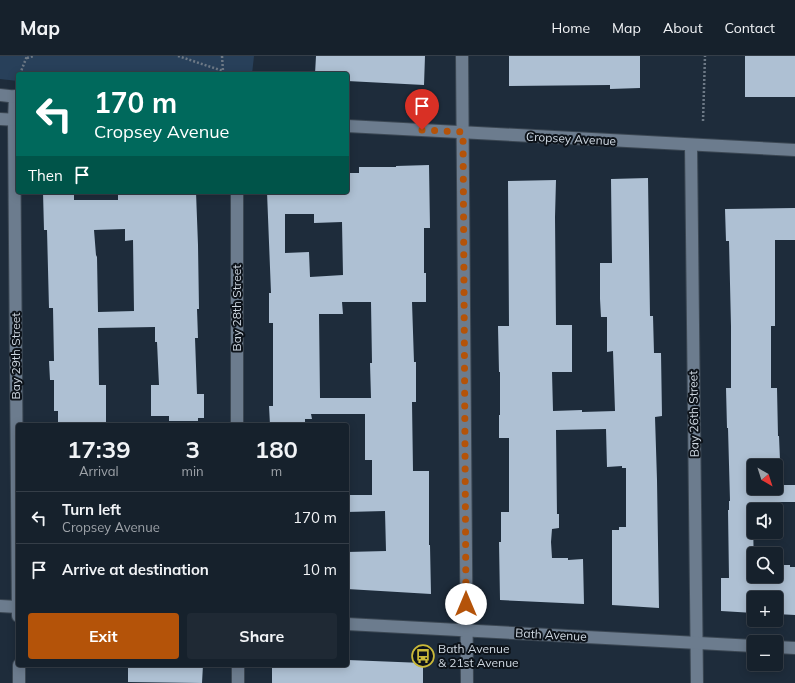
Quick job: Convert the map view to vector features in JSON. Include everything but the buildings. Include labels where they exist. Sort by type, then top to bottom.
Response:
[{"type":"street","points":[[462,56],[467,683]]},
{"type":"street","points":[[0,95],[16,96]]},
{"type":"street","name":"Bay 29th Street","points":[[16,96],[16,120]]},
{"type":"street","points":[[0,119],[16,120]]},
{"type":"street","name":"Cropsey Avenue","points":[[349,126],[795,150]]},
{"type":"street","name":"Bay 26th Street","points":[[691,145],[697,683]]},
{"type":"street","name":"Bay 29th Street","points":[[16,194],[17,423]]},
{"type":"street","name":"Bay 28th Street","points":[[237,194],[237,423]]},
{"type":"street","points":[[0,606],[16,607]]},
{"type":"street","name":"Bath Avenue","points":[[349,624],[747,646]]},
{"type":"street","points":[[783,647],[795,648]]},
{"type":"street","points":[[18,667],[19,683]]},
{"type":"street","points":[[238,667],[238,683]]},
{"type":"path","points":[[21,72],[27,57],[34,56]]},
{"type":"path","points":[[178,56],[224,72],[222,56]]},
{"type":"path","points":[[703,121],[704,56]]},
{"type":"shaded area","points":[[0,56],[254,56],[252,72],[16,72],[16,81],[0,79]]},
{"type":"place","name":"Bath Avenue & 21st Avenue","points":[[423,656]]},
{"type":"route","points":[[422,130],[463,132],[466,604]]}]
